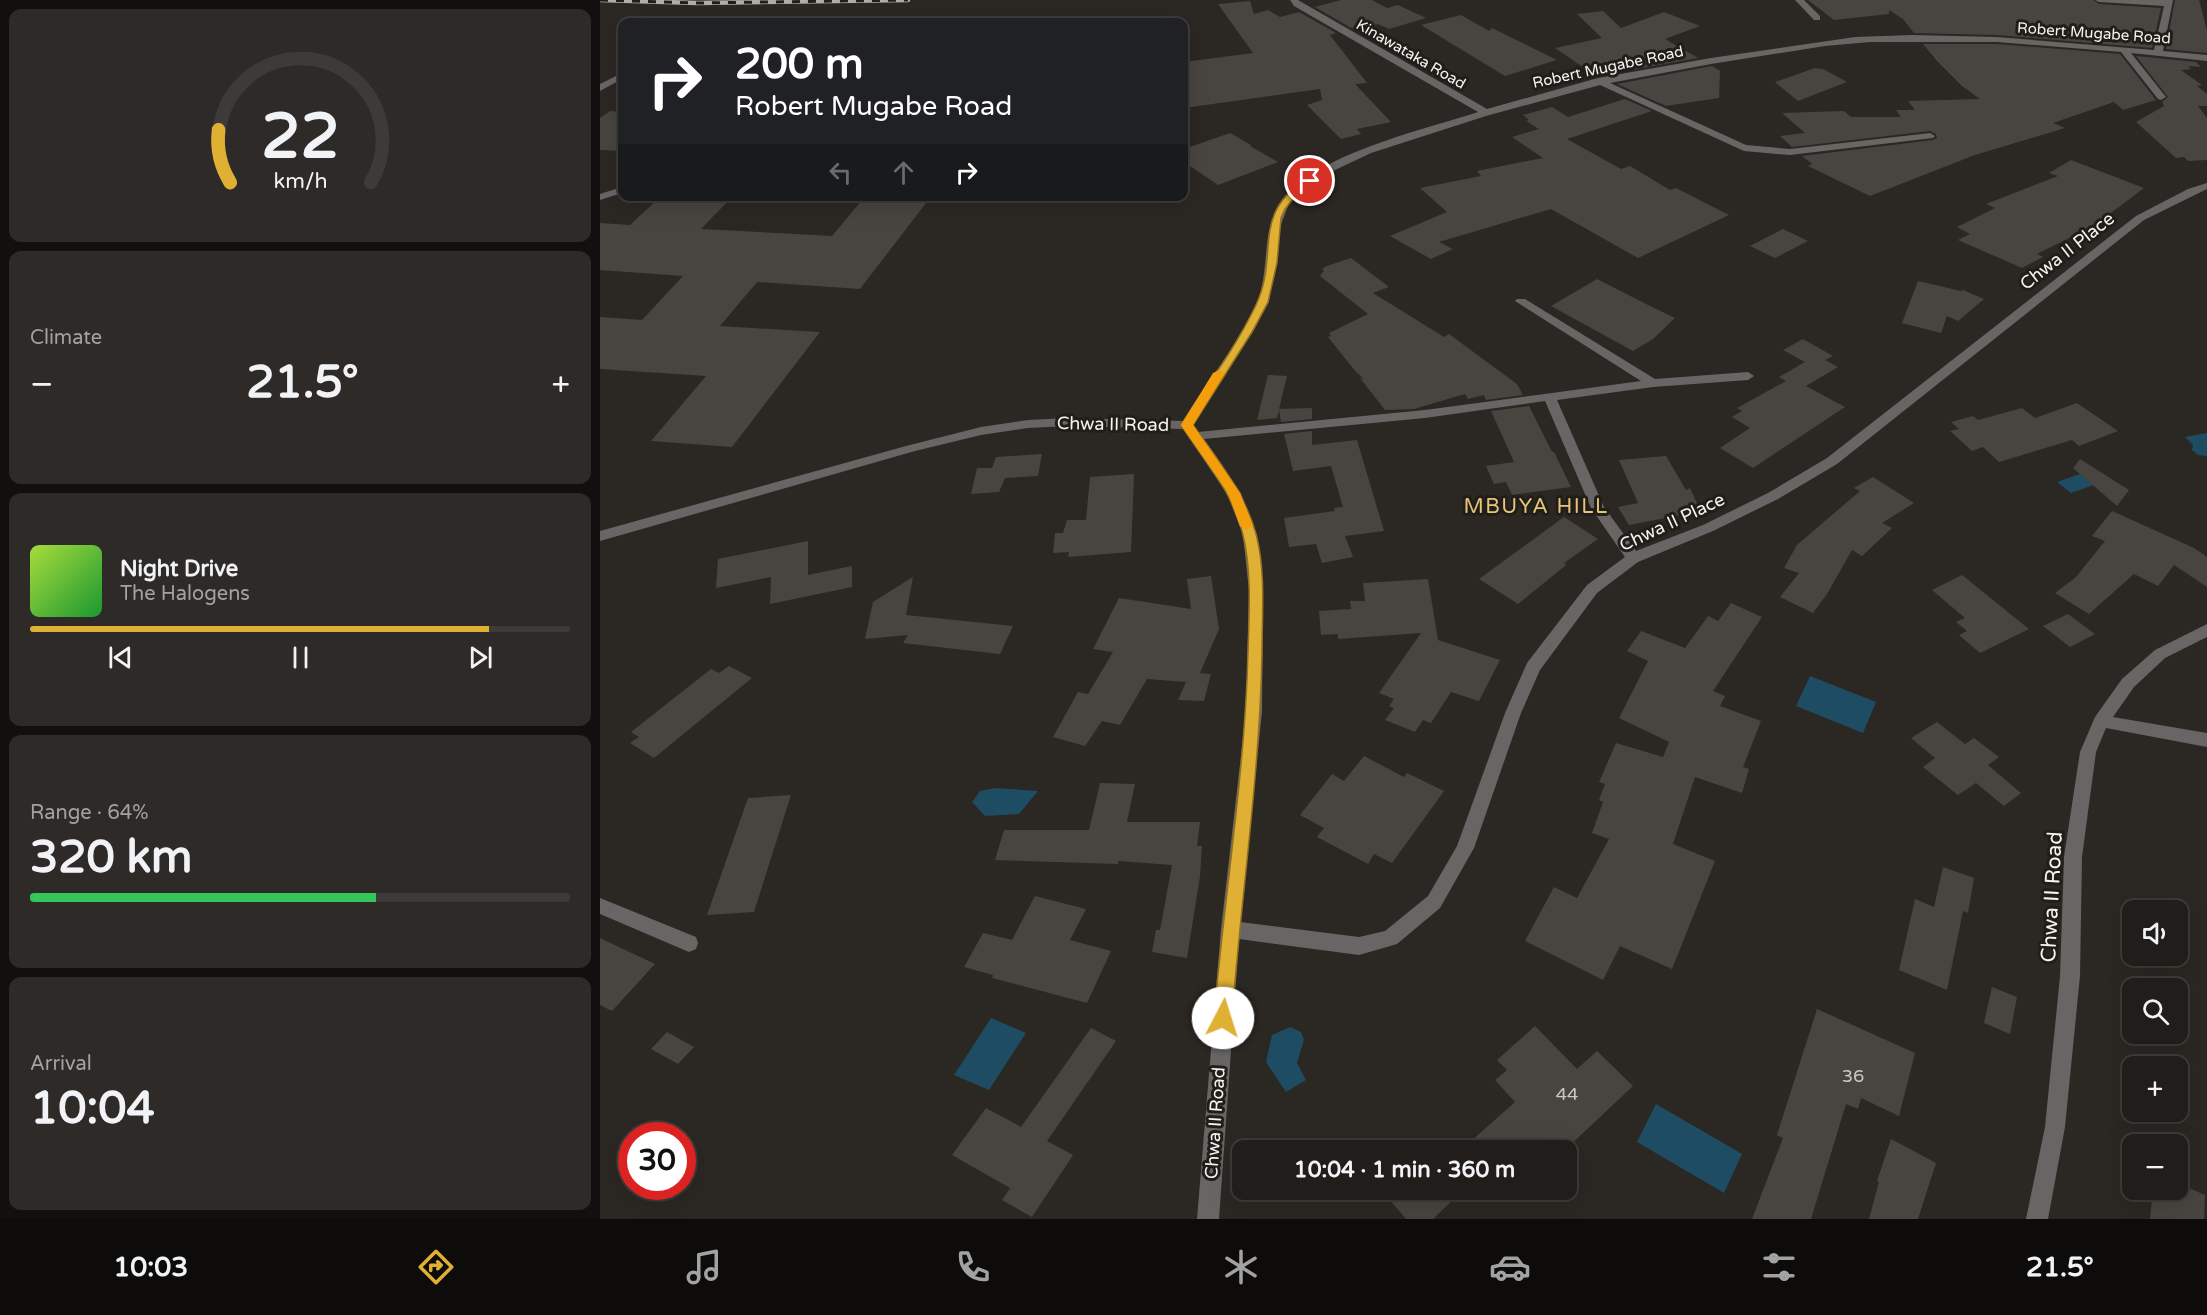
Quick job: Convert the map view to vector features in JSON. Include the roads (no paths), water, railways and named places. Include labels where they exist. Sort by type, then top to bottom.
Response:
[{"type":"street","name":"Kinawataka Road","points":[[1294,0],[1485,112]]},
{"type":"street","points":[[1799,0],[1817,18]]},
{"type":"street","points":[[2099,0],[2169,2],[2158,53]]},
{"type":"street","name":"Robert Mugabe Road","points":[[1191,431],[1263,302],[1272,263],[1276,218],[1296,189],[1342,162],[1485,112],[1598,81],[1661,68],[1805,46],[1872,39],[1992,40],[2207,58]]},
{"type":"street","points":[[2124,50],[2161,97]]},
{"type":"street","points":[[600,88],[618,78]]},
{"type":"street","points":[[1598,81],[1744,148],[1790,152],[1930,136]]},
{"type":"street","name":"Chwa II Place","points":[[1230,929],[1359,946],[1390,938],[1434,902],[1465,848],[1513,713],[1533,668],[1592,589],[1633,558],[1708,528],[1773,496],[1832,461],[2140,218],[2192,190],[2207,186]]},
{"type":"street","points":[[600,197],[618,191]]},
{"type":"street","points":[[1521,301],[1653,383]]},
{"type":"street","points":[[1191,431],[1425,414],[1653,383],[1748,376]]},
{"type":"street","points":[[1550,398],[1598,508],[1633,558]]},
{"type":"street","name":"Chwa II Road","points":[[600,536],[890,455],[985,432],[1066,421],[1105,420],[1191,431],[1234,493],[1250,535],[1256,591],[1254,712],[1230,929],[1208,1219]]},
{"type":"street","name":"Chwa II Road","points":[[2037,1219],[2055,1127],[2070,976],[2073,857],[2088,752],[2101,721],[2128,683],[2160,654],[2207,630]]},
{"type":"street","points":[[2101,721],[2207,740]]},
{"type":"street","points":[[600,906],[689,943]]},
{"type":"water","points":[[2207,433],[2207,456],[2198,455],[2192,450],[2193,445],[2185,437]]},
{"type":"water","points":[[2080,474],[2094,485],[2071,493],[2057,482]]},
{"type":"water","points":[[1810,676],[1876,702],[1863,733],[1796,706]]},
{"type":"water","points":[[995,788],[1038,791],[1019,814],[985,816],[972,802],[980,791]]},
{"type":"water","points":[[991,1018],[1026,1033],[989,1090],[954,1075]]},
{"type":"water","points":[[1290,1027],[1301,1032],[1304,1040],[1297,1063],[1306,1080],[1286,1092],[1266,1062],[1272,1035]]},
{"type":"water","points":[[1656,1104],[1742,1154],[1724,1193],[1637,1142]]},
{"type":"railway","points":[[600,0],[697,3],[908,0]]},
{"type":"district","name":"MBUYA HILL","points":[[1536,506]]}]
